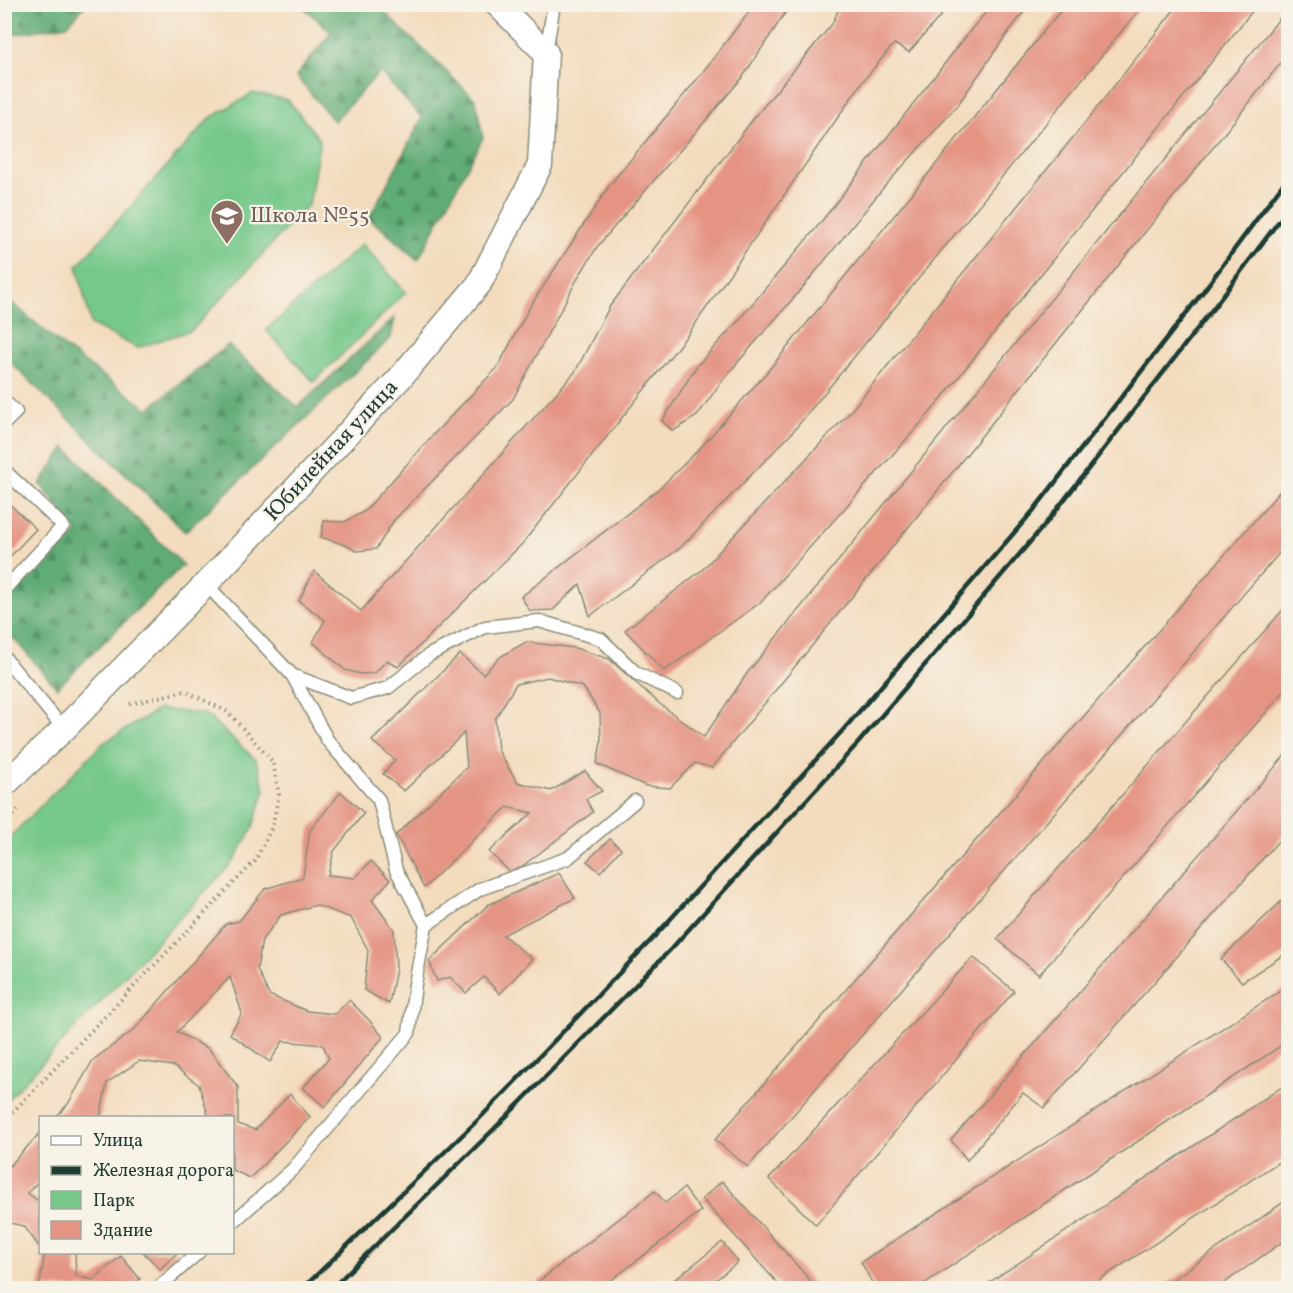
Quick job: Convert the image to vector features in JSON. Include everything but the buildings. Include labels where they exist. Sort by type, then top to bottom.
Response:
[{"type":"street","points":[[497,4],[546,53]]},
{"type":"street","name":"Юбилейная улица","points":[[4,785],[64,729],[206,584],[400,378],[479,284],[540,165],[546,53]]},
{"type":"lane","points":[[546,53],[554,4]]},
{"type":"lane","points":[[4,401],[16,412],[4,424]]},
{"type":"lane","points":[[4,470],[63,526],[4,590]]},
{"type":"lane","points":[[206,584],[292,675],[327,741],[379,801],[396,870],[426,925],[410,1033],[293,1169],[234,1221]]},
{"type":"lane","points":[[292,675],[351,698],[388,688],[429,655],[485,627],[539,621],[601,639],[636,674],[677,693]]},
{"type":"lane","points":[[4,657],[64,729]]},
{"type":"lane","points":[[426,925],[480,889],[568,858],[634,801]]},
{"type":"lane","points":[[158,1288],[197,1254]]},
{"type":"path","points":[[4,1121],[255,861],[272,827],[279,795],[273,762],[228,712],[185,691],[127,704],[119,712]]},
{"type":"path","points":[[4,823],[21,807]]},
{"type":"green space","points":[[5,4],[86,5],[67,25],[5,36]]},
{"type":"green space","points":[[301,5],[377,5],[476,100],[483,138],[418,260],[369,218],[422,118],[380,72],[334,121],[296,76],[331,32]]},
{"type":"green space","points":[[253,93],[288,100],[320,140],[309,204],[192,330],[137,348],[91,324],[77,266],[210,118]]},
{"type":"green space","points":[[362,244],[406,292],[314,382],[266,330]]},
{"type":"green space","points":[[5,297],[64,347],[148,409],[228,345],[298,407],[395,317],[391,338],[185,532],[5,357]]},
{"type":"green space","points":[[65,447],[183,565],[57,688],[5,629],[4,605],[77,532],[40,484]]},
{"type":"green space","points":[[159,709],[205,714],[256,760],[265,790],[252,830],[233,862],[5,1102],[5,842],[103,743]]},
{"type":"railway","points":[[303,1288],[479,1119],[655,936],[844,729],[1033,511],[1202,293],[1288,177]]},
{"type":"railway","points":[[332,1288],[493,1130],[671,949],[859,742],[1047,522],[1288,209]]},
{"type":"place","name":"Школа №55","points":[[227,245]]}]
